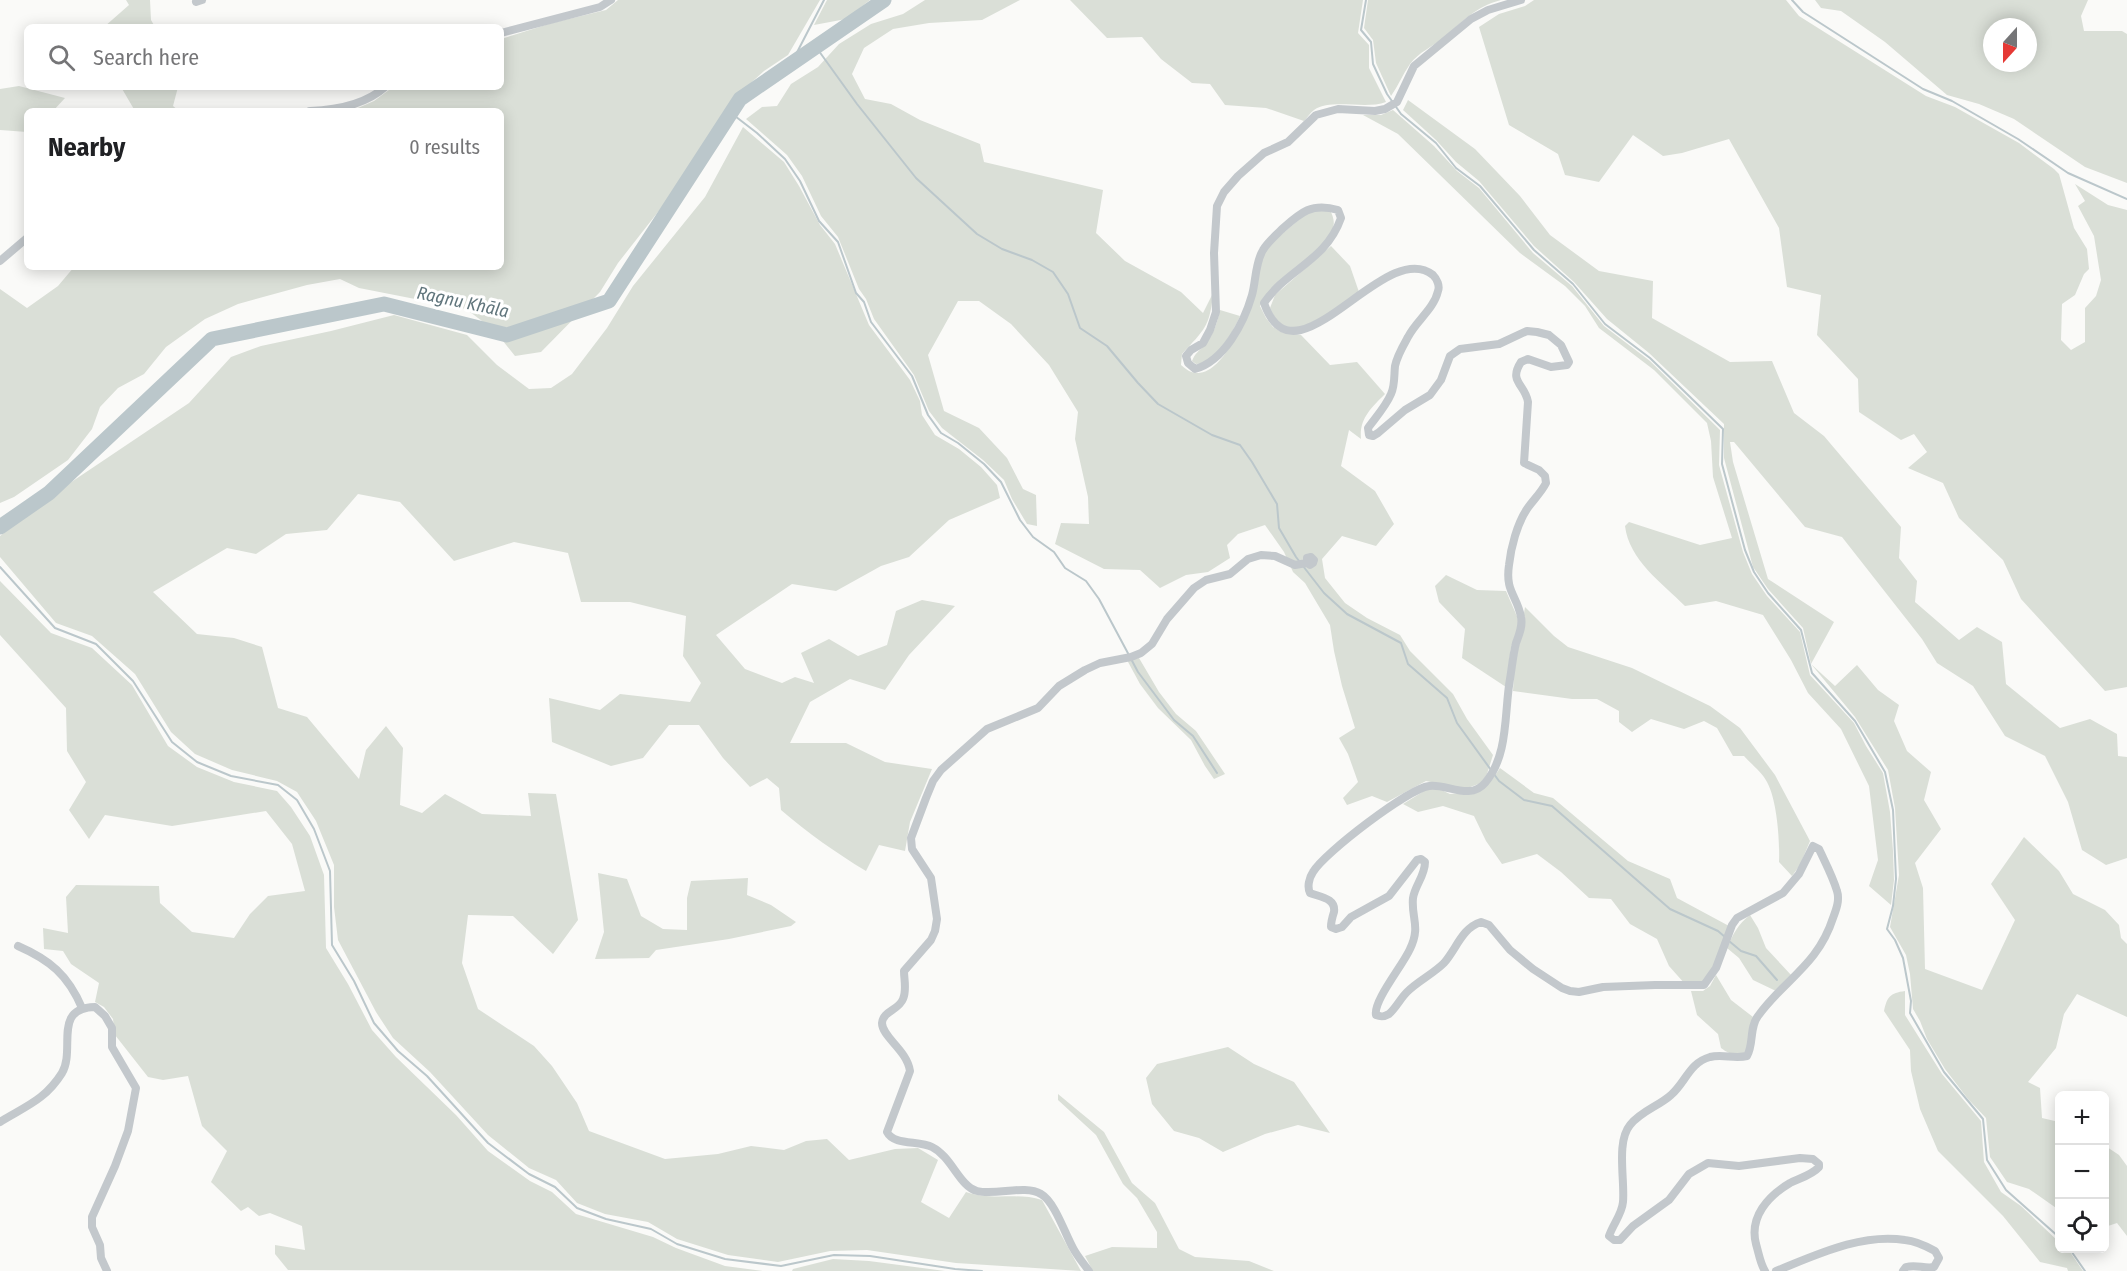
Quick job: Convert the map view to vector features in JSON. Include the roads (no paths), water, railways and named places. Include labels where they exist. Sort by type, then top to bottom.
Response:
[{"type":"street","points":[[504,32],[600,7],[610,0]]},
{"type":"street","points":[[1521,0],[1488,10],[1471,19],[1414,66],[1397,102],[1385,109],[1375,111],[1338,108],[1316,115],[1288,142],[1264,153],[1238,176],[1224,192],[1217,206],[1214,253],[1216,312],[1203,343],[1186,356],[1188,363],[1195,369],[1215,358],[1228,343],[1244,314],[1252,295],[1262,252],[1274,236],[1301,212],[1312,207],[1326,206],[1338,210],[1341,218],[1333,238],[1311,260],[1272,292],[1264,303],[1273,321],[1280,328],[1303,331],[1328,317],[1375,284],[1398,272],[1413,269],[1430,273],[1437,278],[1439,290],[1433,303],[1402,347],[1396,363],[1392,392],[1368,428],[1369,435],[1378,434],[1405,410],[1430,395],[1441,380],[1450,356],[1460,349],[1499,344],[1527,331],[1549,335],[1561,345],[1569,362],[1567,365],[1551,367],[1528,359],[1521,362],[1516,374],[1516,381],[1527,395],[1528,402],[1524,463],[1539,470],[1545,476],[1546,483],[1520,523],[1509,561],[1509,587],[1521,617],[1521,630],[1509,682],[1503,738],[1492,774],[1483,786],[1466,791],[1452,791],[1427,786],[1395,804],[1347,837],[1320,863],[1313,871],[1308,889],[1310,894],[1327,898],[1333,903],[1334,910],[1330,922],[1331,927],[1336,929],[1389,896],[1416,860],[1421,859],[1425,862],[1423,875],[1413,900],[1416,920],[1414,939],[1403,963],[1375,1010],[1376,1015],[1381,1017],[1386,1016],[1416,984],[1443,964],[1471,925],[1481,922],[1489,925],[1510,950],[1533,969],[1570,991],[1655,984],[1704,986],[1716,968],[1732,925],[1737,918],[1783,893],[1799,874],[1813,846],[1819,849],[1838,893],[1829,931],[1822,945],[1801,972],[1756,1017],[1747,1056],[1740,1058],[1712,1056],[1699,1061],[1688,1071],[1672,1094],[1628,1127],[1623,1144],[1623,1202],[1609,1236],[1614,1240],[1620,1240],[1633,1226],[1669,1200],[1689,1174],[1708,1163],[1738,1166],[1800,1158],[1813,1160],[1820,1167],[1780,1190],[1766,1203],[1756,1219],[1754,1237],[1766,1271]]},
{"type":"street","points":[[339,108],[366,100],[381,90]]},
{"type":"street","points":[[0,261],[24,241]]},
{"type":"street","points":[[1089,1271],[1074,1250],[1044,1195],[1034,1190],[978,1191],[967,1186],[945,1156],[932,1147],[896,1140],[890,1138],[886,1132],[910,1071],[909,1061],[884,1031],[882,1024],[888,1012],[899,1006],[903,999],[904,971],[931,940],[937,919],[931,878],[912,849],[911,838],[933,781],[941,770],[987,729],[1038,708],[1059,687],[1100,663],[1141,653],[1152,644],[1167,619],[1194,588],[1206,580],[1230,574],[1248,559],[1261,555],[1275,556],[1295,565],[1307,563]]},
{"type":"street","points":[[18,946],[37,954],[61,973],[82,1008]]},
{"type":"street","points":[[0,1122],[43,1097],[54,1083],[66,1065],[68,1026],[72,1016],[82,1008],[95,1007],[105,1016],[112,1028],[112,1047],[136,1088],[125,1140],[92,1217],[92,1227],[107,1271]]},
{"type":"street","points":[[1776,1271],[1821,1253],[1888,1239],[1906,1240],[1935,1251],[1939,1258],[1934,1268],[1916,1264],[1906,1267],[1903,1271]]},
{"type":"waterway","points":[[791,64],[824,0]]},
{"type":"waterway","name":"Ragnu Khāla","points":[[0,527],[49,493],[212,339],[384,304],[507,335],[609,301],[740,99],[884,0]]},
{"type":"waterway","points":[[1366,0],[1361,30],[1371,42],[1373,64],[1387,94],[1401,114],[1436,143],[1456,168],[1480,186],[1534,250],[1573,284],[1605,324],[1650,358],[1723,429],[1722,464],[1745,550],[1754,572],[1768,593],[1801,630],[1812,673],[1855,721],[1885,772],[1893,810],[1896,879],[1893,906],[1887,929],[1903,958],[1911,1001],[1910,1013],[1944,1072],[1983,1119],[1987,1160],[2006,1190],[2055,1234]]},
{"type":"waterway","points":[[1792,0],[1803,12],[1923,89],[1952,101],[2018,139],[2068,173],[2127,199]]},
{"type":"waterway","points":[[816,47],[857,104],[916,178],[977,234],[1002,249],[1032,260],[1053,272],[1068,294],[1080,328],[1107,346],[1158,404],[1212,435],[1240,445],[1277,504],[1279,528],[1296,557],[1324,593],[1347,614],[1401,643],[1408,664],[1447,698],[1457,723],[1499,781],[1524,800],[1552,806],[1670,909],[1718,931],[1725,937]]},
{"type":"waterway","points":[[731,113],[785,159],[800,181],[819,221],[838,242],[856,293],[864,302],[871,322],[912,376],[928,415],[941,433],[958,443],[984,464],[1001,482],[1020,520],[1033,537],[1054,552],[1065,568],[1086,581],[1099,599],[1138,672],[1174,720],[1193,736],[1217,773]]},
{"type":"waterway","points":[[0,567],[55,628],[96,644],[133,681],[172,742],[197,762],[231,776],[278,785],[297,800],[314,829],[330,871],[332,945],[354,981],[374,1023],[398,1051],[427,1076],[488,1143],[529,1174],[555,1187],[577,1208],[606,1219],[651,1229],[677,1244],[725,1259],[781,1266],[834,1255],[870,1256],[982,1271]]},
{"type":"waterway","points":[[1729,941],[1741,951],[1756,956],[1777,980]]},
{"type":"waterway","points":[[2072,1253],[2085,1271]]}]
